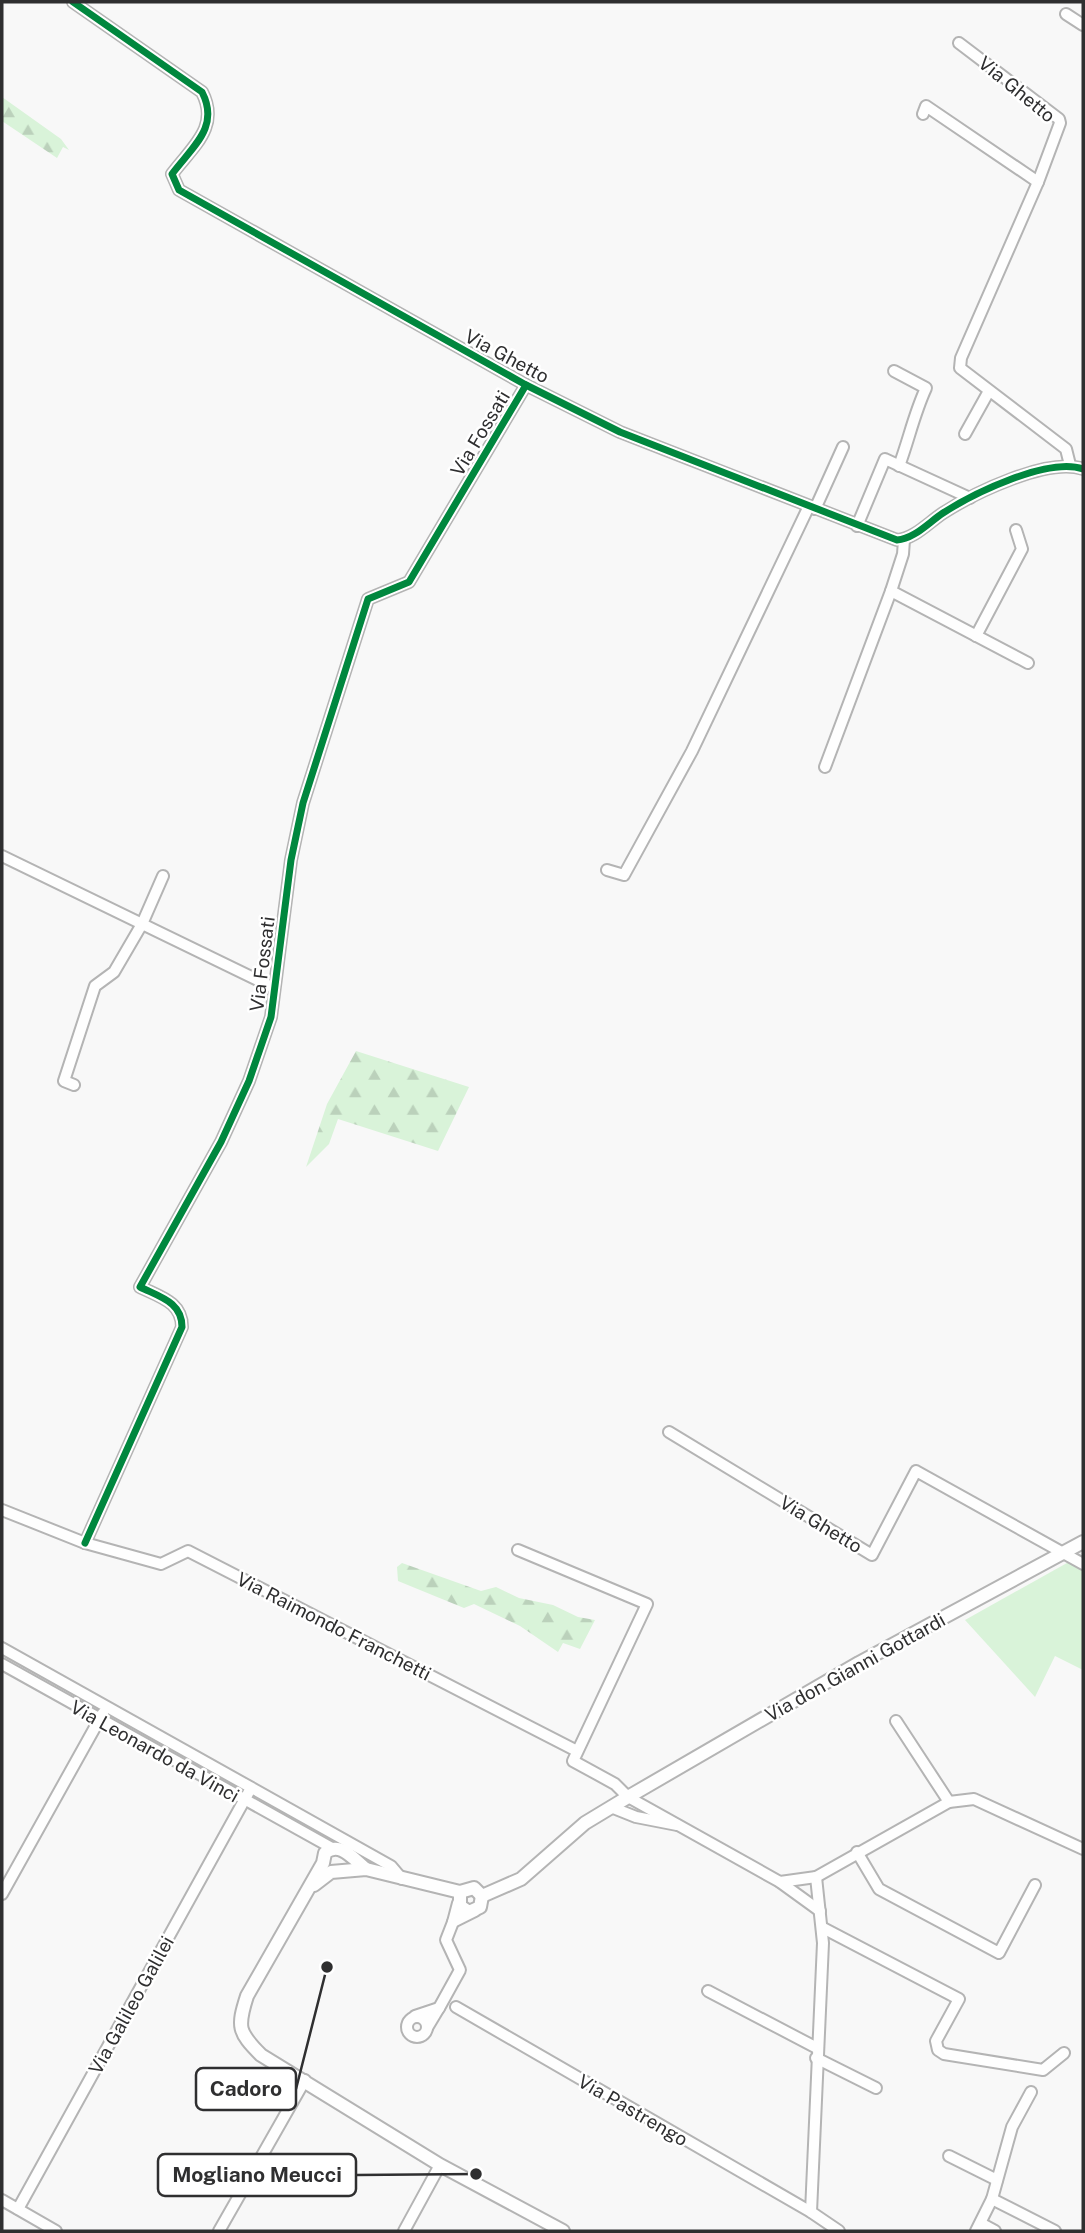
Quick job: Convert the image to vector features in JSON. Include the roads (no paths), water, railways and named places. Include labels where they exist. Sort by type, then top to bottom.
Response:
[{"type":"main road","name":"Via don Gianni Gottardi","points":[[482,1896],[522,1879],[585,1823],[611,1807],[859,1663],[1083,1542]]},
{"type":"main road","points":[[366,1869],[340,1848],[328,1860],[247,1996],[239,2020],[240,2031],[261,2055],[440,2165],[563,2231]]},
{"type":"main road","points":[[345,1869],[348,1855]]},
{"type":"main road","points":[[328,1860],[345,1869],[366,1869],[459,1898],[466,1911],[475,1911],[482,1904],[482,1896],[474,1888],[459,1898]]},
{"type":"street","name":"Via Ghetto","points":[[73,2],[202,92],[210,108],[208,125],[172,174],[178,190],[526,385],[620,432],[679,452],[883,536],[904,540]]},
{"type":"street","points":[[1066,14],[1083,25]]},
{"type":"street","name":"Via Ghetto","points":[[959,43],[1059,119],[1038,182],[961,358],[960,368],[1066,449],[1070,465]]},
{"type":"street","points":[[923,114],[926,106],[1038,182]]},
{"type":"street","points":[[894,371],[926,387],[913,417],[914,428],[899,466]]},
{"type":"street","name":"Via Fossati","points":[[85,1543],[182,1327],[182,1314],[176,1306],[140,1287],[221,1142],[249,1081],[271,1017],[291,860],[303,803],[368,599],[409,582],[526,385]]},
{"type":"street","points":[[965,434],[989,391]]},
{"type":"street","points":[[607,870],[624,875],[692,751],[843,447]]},
{"type":"street","points":[[857,526],[885,459],[970,498]]},
{"type":"street","points":[[825,767],[891,591],[903,554],[904,540],[970,498],[1050,466],[1070,465],[1083,469]]},
{"type":"street","points":[[976,636],[1022,549],[1016,530]]},
{"type":"street","points":[[891,591],[1028,663]]},
{"type":"street","name":"Via Fossati","points":[[2,856],[274,988]]},
{"type":"street","points":[[74,1086],[64,1082],[95,986],[114,972],[142,924],[163,876]]},
{"type":"street","name":"Via Ghetto","points":[[669,1432],[872,1555],[916,1471],[1083,1564]]},
{"type":"street","points":[[2,1510],[85,1543]]},
{"type":"street","name":"Via Raimondo Franchetti","points":[[85,1543],[161,1564],[188,1551],[577,1751],[573,1761],[615,1784],[628,1797]]},
{"type":"street","points":[[518,1550],[647,1604],[577,1751]]},
{"type":"street","points":[[2,1648],[391,1866],[402,1880]]},
{"type":"street","name":"Via Leonardo da Vinci","points":[[2,1664],[308,1837],[328,1860]]},
{"type":"street","points":[[2,1894],[107,1706]]},
{"type":"street","points":[[896,1721],[949,1802]]},
{"type":"street","name":"Via Galileo Galilei","points":[[18,2209],[251,1788]]},
{"type":"street","points":[[628,1797],[780,1882],[820,1911]]},
{"type":"street","points":[[780,1882],[816,1877],[949,1802],[974,1799],[1083,1849]]},
{"type":"street","points":[[611,1807],[636,1817],[683,1826]]},
{"type":"street","points":[[857,1852],[879,1889],[999,1953],[1035,1885]]},
{"type":"street","points":[[811,2212],[823,1928],[816,1877]]},
{"type":"street","points":[[439,2008],[407,2023],[409,2034],[421,2037],[439,2008],[460,1970],[446,1940],[459,1898]]},
{"type":"street","points":[[453,1922],[475,1911]]},
{"type":"street","points":[[823,1928],[958,1999],[936,2041],[938,2050],[944,2054],[1044,2070],[1064,2053]]},
{"type":"street","points":[[708,1991],[876,2088]]},
{"type":"street","name":"Via Pastrengo","points":[[456,2007],[811,2212],[839,2231]]},
{"type":"street","points":[[415,2017],[425,2020],[427,2028]]},
{"type":"street","points":[[219,2231],[305,2080]]},
{"type":"street","points":[[995,2231],[979,2228],[992,2199],[1013,2127],[1031,2092]]},
{"type":"street","points":[[949,2155],[997,2180]]},
{"type":"street","points":[[404,2231],[440,2165]]},
{"type":"street","points":[[992,2199],[1055,2231]]},
{"type":"street","points":[[2,2200],[56,2231]]},
{"type":"place","name":"Cadoro","points":[[327,1967]]},
{"type":"place","name":"Mogliano Meucci","points":[[476,2174]]}]
